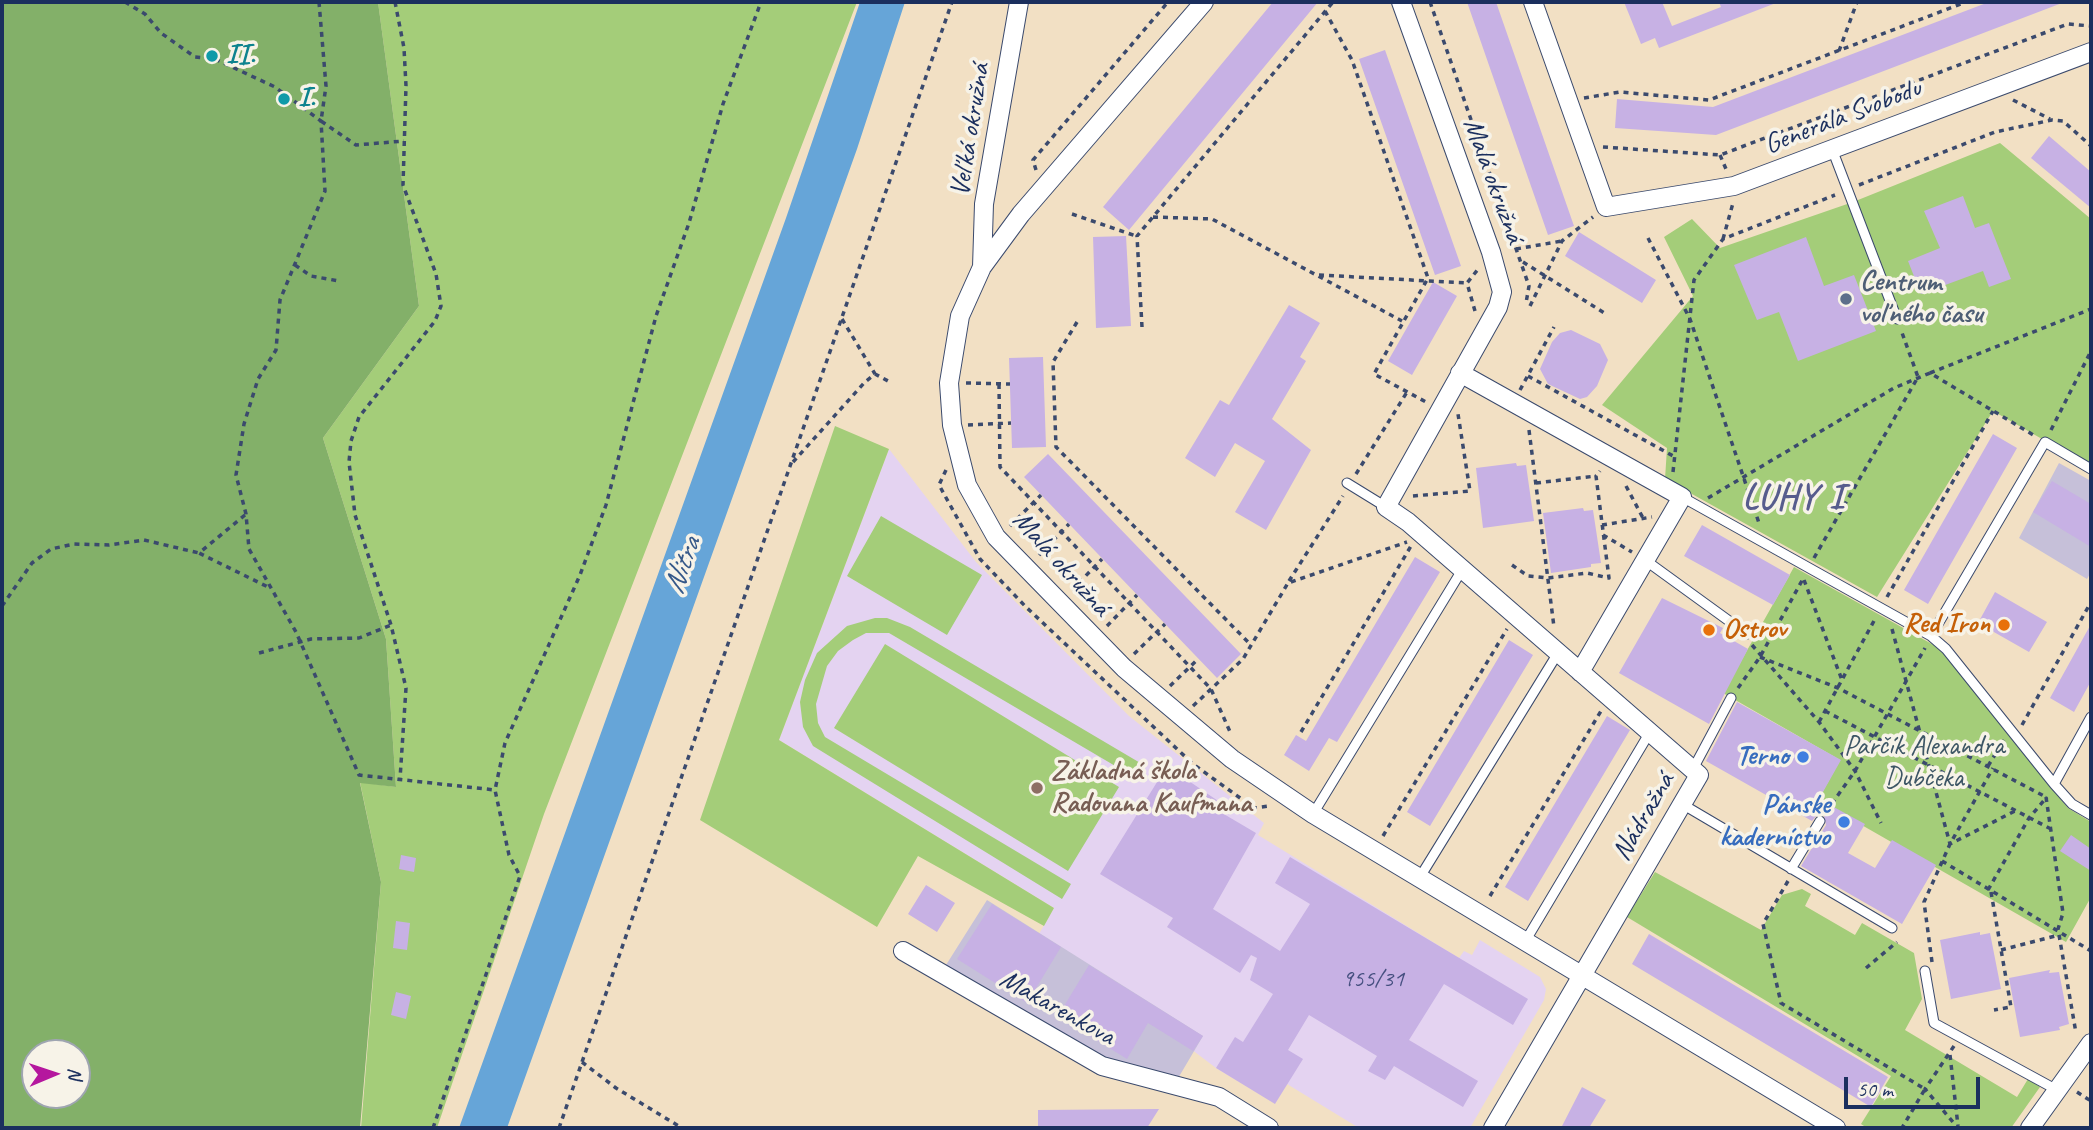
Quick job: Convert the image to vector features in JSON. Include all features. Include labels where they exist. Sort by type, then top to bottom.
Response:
[{"type":"street","name":"Veľká okružná","points":[[982,267],[984,204],[1019,2]]},
{"type":"street","name":"Malá okružná","points":[[1203,2],[1069,155],[982,267],[960,316],[949,383],[952,425],[967,485],[996,537],[1093,639],[1148,690],[1232,759],[1313,814]]},
{"type":"street","name":"Malá okružná","points":[[1386,507],[1498,307],[1502,292],[1491,252],[1401,2]]},
{"type":"street","points":[[1533,2],[1606,207]]},
{"type":"street","name":"Generála Svobodu","points":[[1606,207],[1734,186],[2091,52]]},
{"type":"street","points":[[1457,378],[1520,407],[1683,498],[1580,671]]},
{"type":"street","name":"Nádražná","points":[[1386,507],[1408,522],[1699,775],[1493,1128]]},
{"type":"street","points":[[1313,814],[1836,1128]]},
{"type":"street","name":"Makarenkova","points":[[903,951],[1102,1066],[1219,1097],[1269,1128]]},
{"type":"street","points":[[2030,1128],[2065,1090],[2085,1044]]},
{"type":"lane","points":[[1832,149],[1897,319]]},
{"type":"lane","points":[[1931,636],[2045,442],[2091,469]]},
{"type":"lane","points":[[1350,482],[1386,507]]},
{"type":"lane","points":[[1683,498],[1767,546],[1806,574],[1931,636],[1946,649],[2054,784],[2072,804],[2091,816]]},
{"type":"lane","points":[[1645,560],[1747,634]]},
{"type":"lane","points":[[1313,814],[1462,570]]},
{"type":"lane","points":[[1420,877],[1558,653]]},
{"type":"lane","points":[[1693,769],[1731,698]]},
{"type":"lane","points":[[2054,784],[2091,717]]},
{"type":"lane","points":[[1526,940],[1650,732]]},
{"type":"lane","points":[[1682,804],[1892,928]]},
{"type":"lane","points":[[1792,870],[1820,821]]},
{"type":"lane","points":[[1925,971],[1934,1023],[1958,1038],[2065,1090]]},
{"type":"path","points":[[125,2],[145,14],[161,33],[195,57],[215,59],[275,87],[356,145],[404,141]]},
{"type":"path","points":[[319,2],[326,86],[321,121],[326,191],[280,300],[276,350],[258,379],[244,424],[236,475],[246,514],[249,549],[300,643],[359,775],[495,790]]},
{"type":"path","points":[[395,2],[405,61],[402,186],[436,274],[441,306],[435,321],[359,417],[351,441],[349,462],[355,515],[391,625],[406,688],[400,779]]},
{"type":"path","points":[[433,1128],[520,876],[509,855],[495,790],[505,743],[580,575],[606,505],[656,316],[689,223],[723,104],[761,2]]},
{"type":"path","points":[[559,1128],[952,2]]},
{"type":"path","points":[[1038,177],[1033,160],[1168,2]]},
{"type":"path","points":[[1142,327],[1137,236],[1333,2]]},
{"type":"path","points":[[1430,2],[1521,261],[1529,286],[1528,305],[1562,241],[1606,207]]},
{"type":"path","points":[[1839,51],[1857,2]]},
{"type":"path","points":[[1568,101],[1620,92],[1709,100],[1966,2]]},
{"type":"path","points":[[1325,11],[1352,60],[1427,278],[1374,374],[1439,410]]},
{"type":"path","points":[[1584,146],[1720,155],[2068,24],[2091,26]]},
{"type":"path","points":[[1993,89],[2052,120]]},
{"type":"path","points":[[1723,239],[1995,132],[2052,120],[2063,121],[2091,146]]},
{"type":"path","points":[[1734,186],[1732,213],[1723,239],[1694,280],[1675,457],[1683,498],[1743,478],[1918,377],[2091,309]]},
{"type":"path","points":[[1072,214],[1137,236]]},
{"type":"path","points":[[1153,217],[1212,219],[1402,320]]},
{"type":"path","points":[[1648,238],[1690,319],[1767,546]]},
{"type":"path","points":[[1516,249],[1562,241]]},
{"type":"path","points":[[1467,283],[1491,252]]},
{"type":"path","points":[[1521,261],[1606,314]]},
{"type":"path","points":[[295,265],[311,276],[339,281]]},
{"type":"path","points":[[1315,275],[1427,278],[1467,283]]},
{"type":"path","points":[[1467,283],[1482,336]]},
{"type":"path","points":[[841,318],[875,374],[888,381]]},
{"type":"path","points":[[1731,698],[1759,657],[1918,377],[1897,319]]},
{"type":"path","points":[[1077,322],[1053,362],[1056,447],[1251,645]]},
{"type":"path","points":[[1554,327],[1528,376],[1520,407],[1535,483],[1558,653]]},
{"type":"path","points":[[1930,373],[2045,442],[2091,351]]},
{"type":"path","points":[[790,465],[875,374]]},
{"type":"path","points":[[1528,376],[1675,457]]},
{"type":"path","points":[[1404,497],[1470,491],[1457,378]]},
{"type":"path","points":[[962,383],[1010,384]]},
{"type":"path","points":[[999,384],[1000,467],[1211,689],[1232,735]]},
{"type":"path","points":[[1190,709],[1243,659],[1407,392]]},
{"type":"path","points":[[1819,722],[1993,411]]},
{"type":"path","points":[[964,425],[1011,423]]},
{"type":"path","points":[[1535,483],[1596,476],[1611,457]]},
{"type":"path","points":[[1511,565],[1528,576],[1548,578],[1587,573],[1609,578],[1596,476]]},
{"type":"path","points":[[1008,528],[1041,495]]},
{"type":"path","points":[[199,554],[246,514]]},
{"type":"path","points":[[1602,525],[1671,515]]},
{"type":"path","points":[[1036,558],[1069,524]]},
{"type":"path","points":[[1603,535],[1645,560]]},
{"type":"path","points":[[1288,583],[1415,539],[1301,732]]},
{"type":"path","points":[[2,606],[32,563],[51,549],[74,544],[109,545],[144,540],[199,554],[270,588]]},
{"type":"path","points":[[1069,592],[1102,559]]},
{"type":"path","points":[[1806,574],[1815,585]]},
{"type":"path","points":[[1806,574],[1842,680]]},
{"type":"path","points":[[1105,628],[1137,595]]},
{"type":"path","points":[[2016,736],[2091,602]]},
{"type":"path","points":[[1863,612],[1903,633]]},
{"type":"path","points":[[1380,841],[1515,615]]},
{"type":"path","points":[[1132,655],[1165,624]]},
{"type":"path","points":[[259,653],[311,639],[359,638],[391,625]]},
{"type":"path","points":[[1891,627],[1950,844]]},
{"type":"path","points":[[1820,821],[1855,771],[1926,646],[1932,650]]},
{"type":"path","points":[[1759,657],[1838,688],[2046,797]]},
{"type":"path","points":[[1759,657],[1819,722],[1855,771],[1881,823]]},
{"type":"path","points":[[1168,688],[1198,659]]},
{"type":"path","points":[[1490,895],[1610,697]]},
{"type":"path","points":[[1825,711],[2051,829]]},
{"type":"path","points":[[1925,971],[1932,965],[1924,902],[1942,860],[2005,739],[2012,748]]},
{"type":"path","points":[[2041,785],[2055,802]]},
{"type":"path","points":[[1993,1010],[2011,1007],[1990,891],[2029,818],[2046,797]]},
{"type":"path","points":[[2046,797],[2063,913],[2058,929],[2085,1044]]},
{"type":"path","points":[[1950,844],[2015,811]]},
{"type":"path","points":[[1942,860],[2091,951]]},
{"type":"path","points":[[1792,870],[1763,929],[1781,1003],[1925,1089],[1959,1128]]},
{"type":"path","points":[[1763,907],[1770,912]]},
{"type":"path","points":[[2001,950],[2059,935]]},
{"type":"path","points":[[1866,968],[1897,942]]},
{"type":"path","points":[[1902,1128],[1925,1089],[1950,1055],[1958,1038]]},
{"type":"path","points":[[1950,1055],[1959,1128]]},
{"type":"path","points":[[582,1062],[616,1088],[681,1128]]},
{"type":"path","points":[[2065,1090],[2091,1101]]},
{"type":"shaded area","name":"Základná škola Radovana Kaufmana","points":[[889,449],[976,562],[1129,716],[1264,823],[1258,835],[1459,958],[1464,951],[1472,955],[1480,940],[1540,977],[1546,989],[1544,1000],[1470,1128],[1359,1128],[1287,1084],[1275,1103],[1216,1068],[1039,934],[1054,908],[779,740]]},
{"type":"shaded area","points":[[2059,463],[2091,481],[2091,572],[2087,579],[2019,538]]},
{"type":"shaded area","points":[[987,900],[1203,1036],[1177,1080],[1103,1060],[946,965]]},
{"type":"green space","points":[[2,2],[378,2],[419,306],[323,438],[386,639],[396,787],[360,783],[381,882],[360,1128],[2,1128]]},
{"type":"green space","points":[[378,2],[857,2],[544,814],[437,1128],[361,1128],[381,882],[360,782],[396,787],[386,639],[323,438],[419,306]]},
{"type":"green space","points":[[2000,143],[2091,219],[2091,467],[1993,411],[1877,597],[1665,479],[1667,448],[1602,405],[1693,296],[1664,237],[1692,219],[1720,248],[1853,202]]},
{"type":"green space","points":[[835,426],[889,449],[779,740],[1054,908],[1044,926],[918,856],[877,927],[700,820]]},
{"type":"green space","points":[[881,516],[982,575],[947,635],[847,576]]},
{"type":"green space","name":"Parčík Alexandra Dubčeka","points":[[1794,567],[1939,648],[2068,808],[2091,822],[2091,897],[2066,942],[1818,800],[1840,760],[1723,693]]},
{"type":"green space","points":[[875,618],[887,618],[910,627],[1142,764],[1134,777],[889,633],[866,633],[838,651],[827,666],[816,704],[818,723],[825,737],[1071,884],[1062,899],[813,746],[803,727],[800,702],[805,680],[817,653],[847,626]]},
{"type":"green space","points":[[885,644],[1119,787],[1068,871],[834,728]]},
{"type":"green space","points":[[1655,872],[1761,930],[1782,895],[1802,889],[1811,894],[1805,906],[1855,935],[1862,923],[1914,953],[1922,999],[1905,1030],[2017,1097],[2028,1079],[2040,1087],[2011,1128],[1867,1128],[1861,1124],[1891,1076],[1627,917]]},
{"type":"water","name":"Nitra","points":[[860,2],[905,2],[857,149],[507,1128],[459,1128],[786,218]]},
{"type":"building","points":[[1273,2],[1318,2],[1129,230],[1103,207]]},
{"type":"building","points":[[1467,2],[1496,2],[1574,226],[1548,235]]},
{"type":"building","points":[[1624,2],[1662,2],[1672,26],[1721,7],[1719,2],[1776,3],[1659,48],[1655,38],[1641,44]]},
{"type":"building","points":[[1989,2],[2062,3],[1716,135],[1615,128],[1617,99],[1713,107]]},
{"type":"building","points":[[1385,50],[1461,266],[1435,275],[1359,59]]},
{"type":"building","points":[[2049,136],[2091,172],[2091,208],[2031,158]]},
{"type":"building","points":[[1963,196],[1975,228],[1989,223],[2011,279],[1989,287],[1983,271],[1921,294],[1908,261],[1940,248],[1924,211]]},
{"type":"building","points":[[1579,232],[1656,280],[1642,303],[1565,256]]},
{"type":"building","points":[[1126,236],[1131,326],[1096,328],[1093,237]]},
{"type":"building","name":"Centrum voľného času","points":[[1806,237],[1824,286],[1854,275],[1876,331],[1798,361],[1779,312],[1757,320],[1734,265]]},
{"type":"building","points":[[1433,282],[1457,296],[1412,375],[1388,361]]},
{"type":"building","points":[[1289,305],[1320,323],[1300,357],[1306,361],[1272,419],[1311,450],[1266,530],[1235,512],[1265,461],[1235,443],[1215,477],[1185,458],[1220,400],[1229,405]]},
{"type":"building","points":[[1571,330],[1600,344],[1608,360],[1597,386],[1587,397],[1580,399],[1548,384],[1540,369],[1552,342],[1560,333]]},
{"type":"building","points":[[1043,357],[1046,447],[1012,448],[1009,358]]},
{"type":"building","points":[[1993,434],[2017,448],[1928,604],[1904,590]]},
{"type":"building","points":[[1048,454],[1241,654],[1217,678],[1024,477]]},
{"type":"building","points":[[1516,463],[1517,466],[1526,465],[1534,521],[1483,528],[1476,468]]},
{"type":"building","points":[[2052,481],[2091,504],[2091,547],[2033,512]]},
{"type":"building","points":[[1583,508],[1584,511],[1593,510],[1601,563],[1551,573],[1543,513]]},
{"type":"building","points":[[1702,525],[1790,575],[1773,605],[1684,556]]},
{"type":"building","points":[[1415,557],[1440,572],[1337,742],[1329,738],[1309,771],[1284,755],[1296,735],[1306,741]]},
{"type":"building","points":[[1995,592],[2047,622],[2029,652],[1978,623]]},
{"type":"building","points":[[1662,598],[1723,628],[1720,633],[1748,649],[1709,724],[1619,673]]},
{"type":"building","points":[[2091,624],[2091,681],[2074,712],[2050,698]]},
{"type":"building","points":[[1509,640],[1533,655],[1430,826],[1407,812]]},
{"type":"building","points":[[1737,702],[1841,760],[1819,799],[1865,824],[1848,853],[1875,868],[1892,840],[1936,865],[1902,924],[1801,866],[1826,825],[1824,815],[1817,815],[1812,821],[1706,761]]},
{"type":"building","points":[[1607,716],[1630,730],[1528,901],[1505,887]]},
{"type":"building","points":[[1167,766],[1221,803],[1217,810],[1256,833],[1213,909],[1280,951],[1310,904],[1275,883],[1290,857],[1528,999],[1513,1025],[1444,984],[1409,1040],[1478,1081],[1463,1107],[1394,1066],[1385,1080],[1368,1071],[1377,1056],[1309,1015],[1288,1050],[1303,1059],[1275,1104],[1216,1068],[1235,1037],[1243,1042],[1273,994],[1250,980],[1257,958],[1251,955],[1240,973],[1167,927],[1173,918],[1100,874]]},
{"type":"building","points":[[2071,835],[2091,849],[2091,871],[2060,851]]},
{"type":"building","points":[[401,855],[416,858],[414,872],[399,869]]},
{"type":"building","points":[[926,885],[955,903],[937,932],[908,914]]},
{"type":"building","points":[[992,904],[1061,947],[1027,1003],[957,959]]},
{"type":"building","points":[[396,921],[410,923],[407,950],[393,948]]},
{"type":"building","points":[[1980,932],[1980,935],[1990,933],[2001,989],[1951,999],[1940,940]]},
{"type":"building","points":[[1649,934],[1888,1077],[1871,1107],[1632,964]]},
{"type":"building","points":[[1089,965],[1203,1036],[1193,1051],[1148,1023],[1127,1059],[1058,1016]]},
{"type":"building","points":[[2050,970],[2049,973],[2059,972],[2069,1024],[2059,1027],[2060,1030],[2020,1037],[2009,978]]},
{"type":"building","points":[[396,992],[411,996],[406,1019],[391,1015]]},
{"type":"building","points":[[1582,1087],[1606,1100],[1589,1128],[1561,1128]]},
{"type":"building","points":[[1159,1109],[1147,1128],[1038,1128],[1038,1110]]},
{"type":"place","name":"II.","points":[[212,56]]},
{"type":"place","name":"I.","points":[[284,99]]},
{"type":"place","name":"Centrum voľného času","points":[[1846,299]]},
{"type":"place","name":"Red Iron","points":[[2004,625]]},
{"type":"place","name":"Ostrov","points":[[1709,630]]},
{"type":"place","name":"Terno","points":[[1803,757]]},
{"type":"place","name":"Základná škola Radovana Kaufmana","points":[[1037,788]]},
{"type":"place","name":"Pánske kaderníctvo","points":[[1844,822]]},
{"type":"district","name":"LUHY I","points":[[1794,499]]}]
